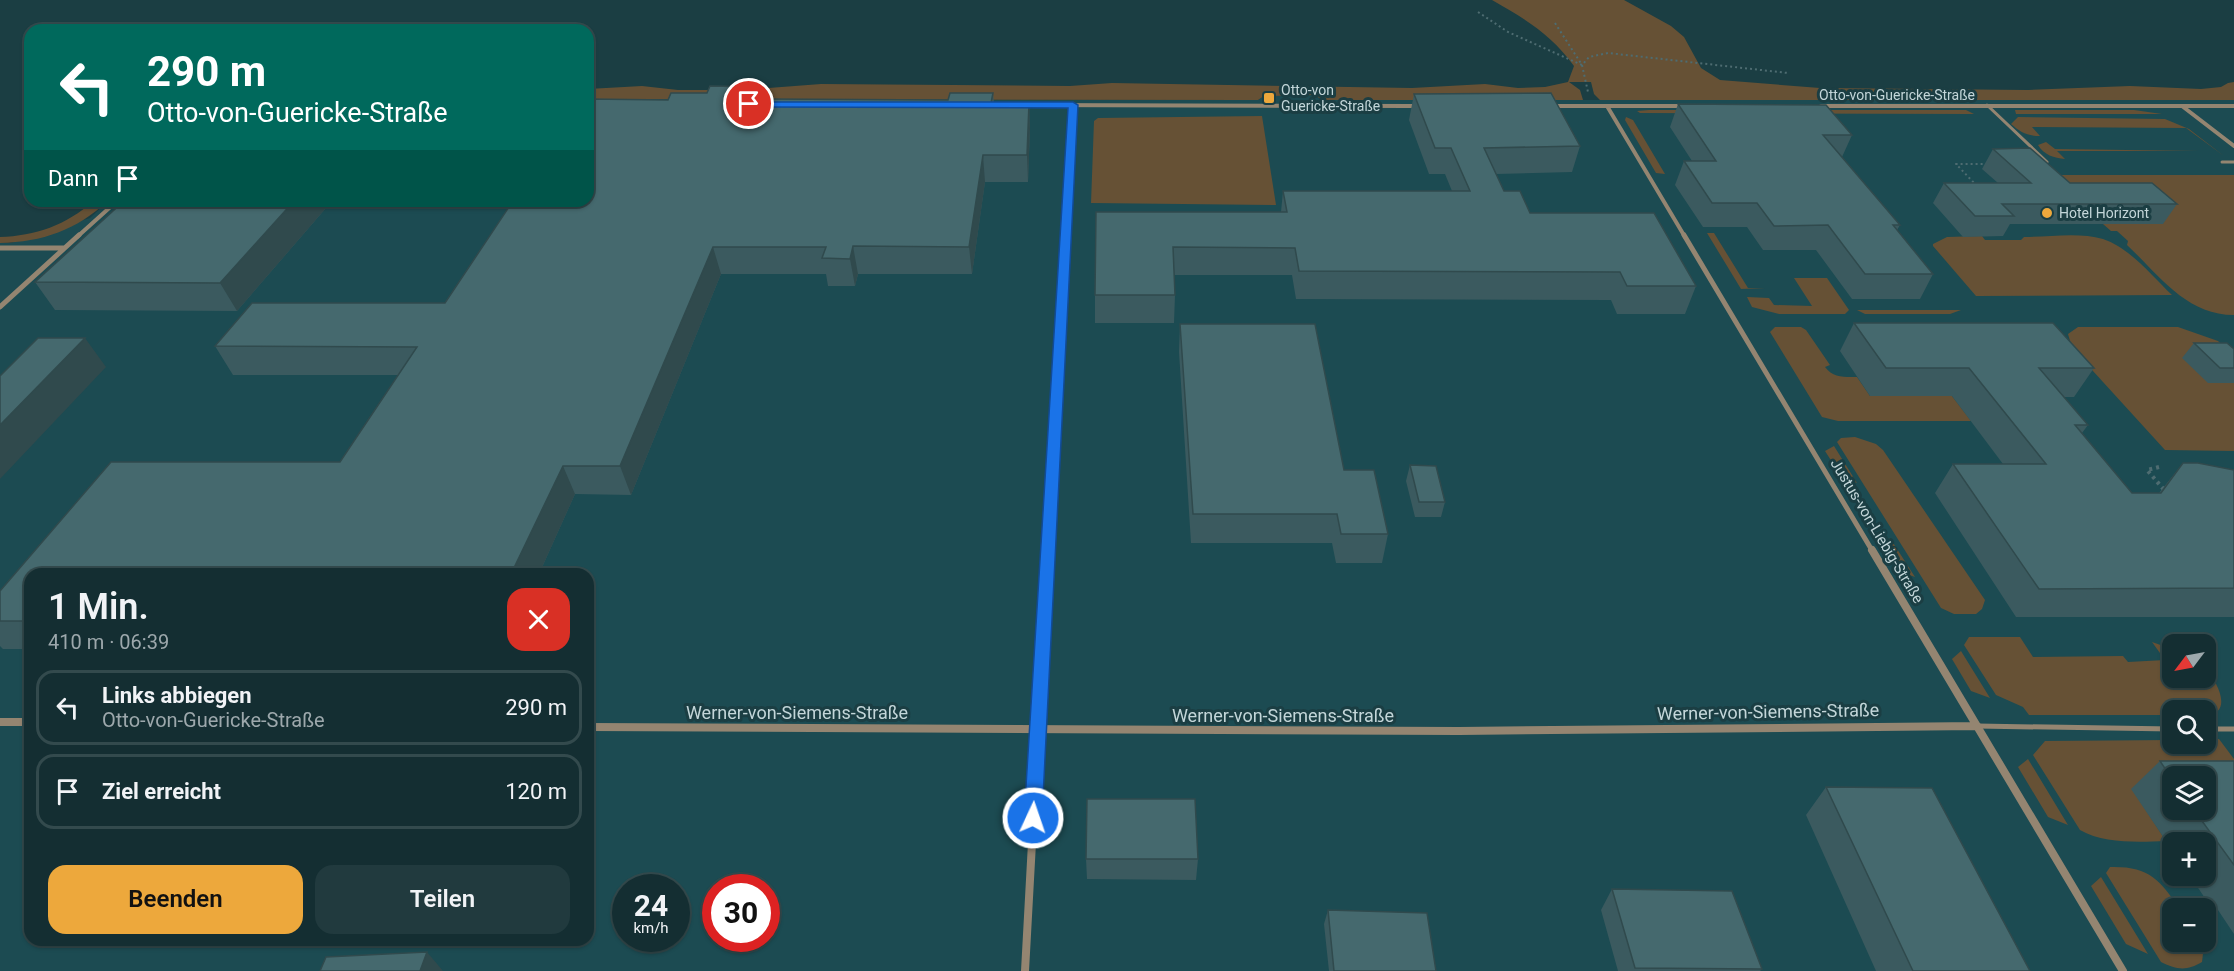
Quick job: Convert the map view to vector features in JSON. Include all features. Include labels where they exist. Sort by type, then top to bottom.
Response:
[{"type":"street","points":[[1020,105],[1420,106]]},
{"type":"street","points":[[1025,971],[1073,105]]},
{"type":"street","points":[[1548,106],[1690,106]]},
{"type":"street","name":"Justus-von-Liebig-Straße","points":[[1607,106],[2123,971]]},
{"type":"street","name":"Otto-von-Guericke-Straße","points":[[1809,106],[2234,106]]},
{"type":"street","points":[[2182,106],[2234,146]]},
{"type":"street","points":[[0,307],[110,207]]},
{"type":"street","points":[[0,248],[65,248]]},
{"type":"street","points":[[0,722],[24,722]]},
{"type":"street","name":"Werner-von-Siemens-Straße","points":[[594,727],[1459,731],[1977,726]]},
{"type":"lane","points":[[1987,105],[2047,162]]},
{"type":"lane","points":[[2222,162],[2234,162]]},
{"type":"lane","points":[[1977,726],[2162,729]]},
{"type":"lane","points":[[2216,729],[2234,729]]},
{"type":"path","points":[[1478,12],[1518,37],[1582,65]]},
{"type":"path","points":[[1555,23],[1582,65],[1587,89],[1594,106]]},
{"type":"path","points":[[1582,65],[1589,57],[1608,53],[1788,73]]},
{"type":"path","points":[[1978,187],[1956,164],[1990,164]]},
{"type":"path","points":[[2159,467],[2146,470],[2166,492]]},
{"type":"shaded area","points":[[1492,0],[1624,0],[1671,26],[1684,37],[1701,68],[1720,80],[1820,88],[2028,90],[2130,86],[2201,89],[2221,87],[2234,82],[2234,100],[1600,100],[1594,94],[1591,82],[1569,82],[1580,90],[1583,100],[1322,100],[1315,95],[1264,96],[1258,100],[594,99],[594,89],[642,86],[678,90],[743,90],[821,84],[1070,86],[1112,83],[1412,88],[1485,84],[1518,88],[1545,87],[1568,82],[1574,66],[1547,36]]},
{"type":"shaded area","points":[[1316,95],[1322,100],[2234,100],[2234,971],[0,971],[0,243],[11,243],[90,218],[102,207],[594,207],[594,99],[1258,100],[1264,96]]},
{"type":"shaded area","points":[[1966,110],[1974,114],[1640,113],[1637,111]]},
{"type":"shaded area","points":[[2015,110],[2134,110],[2162,114],[2016,114]]},
{"type":"shaded area","points":[[1262,116],[1276,205],[1091,203],[1094,121],[1098,118]]},
{"type":"shaded area","points":[[1626,117],[1633,120],[1665,174],[1656,173],[1625,120]]},
{"type":"shaded area","points":[[2018,117],[2165,119],[2189,129],[2224,156],[2186,128],[2032,127],[2040,136],[2035,136],[2024,133],[2011,124]]},
{"type":"shaded area","points":[[2046,142],[2055,149],[2199,151],[2057,151],[2065,159],[2046,154],[2038,145]]},
{"type":"shaded area","points":[[2053,175],[2234,175],[2234,315],[2217,313],[2187,301],[2127,245],[2128,241],[2117,231],[2111,231],[2103,224],[2162,224],[2083,203]]},
{"type":"shaded area","points":[[101,207],[71,227],[45,237],[0,243],[0,237],[50,228],[83,209]]},
{"type":"shaded area","points":[[1707,233],[1714,233],[1748,288],[1765,288],[1741,289]]},
{"type":"shaded area","points":[[2064,235],[2103,239],[2131,256],[2172,295],[1976,296],[1933,244],[1947,237],[1982,236],[1985,240],[2021,240],[2024,237]]},
{"type":"shaded area","points":[[1794,278],[1827,278],[1849,310],[1845,314],[1779,314],[1752,307],[1747,297],[1769,298],[1774,305],[1812,306]]},
{"type":"shaded area","points":[[1857,310],[1961,310],[1950,314],[1865,314]]},
{"type":"shaded area","points":[[1775,327],[1801,327],[1806,330],[1830,365],[1825,367],[1828,371],[1839,376],[1857,377],[1870,396],[1952,396],[1971,421],[1838,421],[1822,417],[1770,332]]},
{"type":"shaded area","points":[[2078,327],[2178,327],[2218,341],[2234,357],[2234,451],[2165,450],[2072,348],[2068,334]]},
{"type":"shaded area","points":[[1855,437],[1876,444],[1883,450],[1985,600],[1982,609],[1976,614],[1954,614],[1941,608],[1837,442],[1841,438]]},
{"type":"shaded area","points":[[1834,446],[1857,483],[1841,476],[1825,451]]},
{"type":"shaded area","points":[[1890,538],[1915,577],[1898,571],[1883,544]]},
{"type":"shaded area","points":[[1969,637],[2020,637],[2033,657],[2123,656],[2128,662],[2162,660],[2162,688],[2216,688],[2216,684],[2221,696],[2221,704],[2216,712],[2216,700],[2162,700],[2162,715],[2029,715],[2023,707],[1996,695],[1964,645]]},
{"type":"shaded area","points":[[2152,642],[2162,646],[2162,656]]},
{"type":"shaded area","points":[[1961,651],[1990,698],[1971,691],[1952,659]]},
{"type":"shaded area","points":[[2216,739],[2219,739],[2234,759],[2234,789],[2216,782],[2216,766],[2162,766],[2162,789],[2132,789],[2162,835],[2162,841],[2111,840],[2089,835],[2080,830],[2033,755],[2045,741],[2162,740],[2162,754],[2216,754]]},
{"type":"shaded area","points":[[2028,759],[2068,825],[2048,817],[2018,767]]},
{"type":"shaded area","points":[[2110,867],[2123,867],[2144,872],[2159,882],[2172,898],[2162,898],[2162,952],[2203,952],[2202,962],[2192,967],[2182,968],[2161,962],[2106,873]]},
{"type":"shaded area","points":[[2101,877],[2148,954],[2126,944],[2091,886]]},
{"type":"building","points":[[710,86],[762,87],[757,99],[948,100],[950,93],[993,93],[991,103],[1029,103],[1027,155],[983,155],[969,247],[853,246],[850,259],[822,258],[826,247],[713,247],[620,466],[563,466],[514,568],[24,568],[24,621],[0,621],[0,591],[111,462],[340,462],[417,347],[215,346],[252,303],[445,303],[509,207],[594,207],[594,99],[668,100],[671,93],[707,93]]},
{"type":"building","points":[[1551,93],[1580,146],[1484,148],[1504,191],[1520,191],[1530,213],[1654,213],[1696,286],[1627,286],[1620,272],[1299,271],[1295,248],[1173,247],[1175,295],[1095,295],[1096,212],[1287,212],[1283,191],[1470,191],[1451,148],[1435,148],[1414,94]]},
{"type":"building","points":[[1678,104],[1826,105],[1852,135],[1823,135],[1900,225],[1893,225],[1933,274],[1865,274],[1828,225],[1774,226],[1757,203],[1712,203],[1684,161],[1716,161]]},
{"type":"building","points":[[2030,148],[2070,183],[2152,183],[2177,204],[2002,204],[2014,216],[1975,216],[1944,183],[2031,183],[1993,149]]},
{"type":"building","points":[[117,207],[289,207],[220,283],[35,282]]},
{"type":"building","points":[[1854,323],[2053,323],[2094,368],[2039,368],[2088,425],[2075,425],[2132,493],[2161,493],[2183,463],[2198,463],[2234,470],[2234,588],[2039,589],[1953,464],[2046,464],[1969,368],[1886,368]]},
{"type":"building","points":[[1180,324],[1315,324],[1344,470],[1374,470],[1388,534],[1341,534],[1337,514],[1193,514]]},
{"type":"building","points":[[38,338],[85,338],[0,425],[0,376]]},
{"type":"building","points":[[2194,343],[2227,343],[2234,349],[2234,368],[2220,368]]},
{"type":"building","points":[[1410,465],[1436,466],[1445,502],[1419,502]]},
{"type":"building","points":[[2160,761],[2234,761],[2234,865],[2216,840],[2216,832],[2210,832],[2201,820],[2216,820],[2216,766],[2163,766]]},
{"type":"building","points":[[1826,787],[1932,788],[2030,971],[1913,971]]},
{"type":"building","points":[[1087,799],[1195,799],[1198,859],[1086,859]]},
{"type":"building","points":[[1612,889],[1732,891],[1762,969],[1635,968]]},
{"type":"building","points":[[1328,910],[1427,913],[1436,971],[1334,971]]},
{"type":"building","points":[[427,952],[420,971],[320,971],[326,957]]},
{"type":"place","name":"Otto-von Guericke-Straße","points":[[1269,98]]},
{"type":"place","name":"Hotel Horizont","points":[[2047,213]]},
{"type":"route","points":[[749,104],[1073,105],[1033,818]]}]
